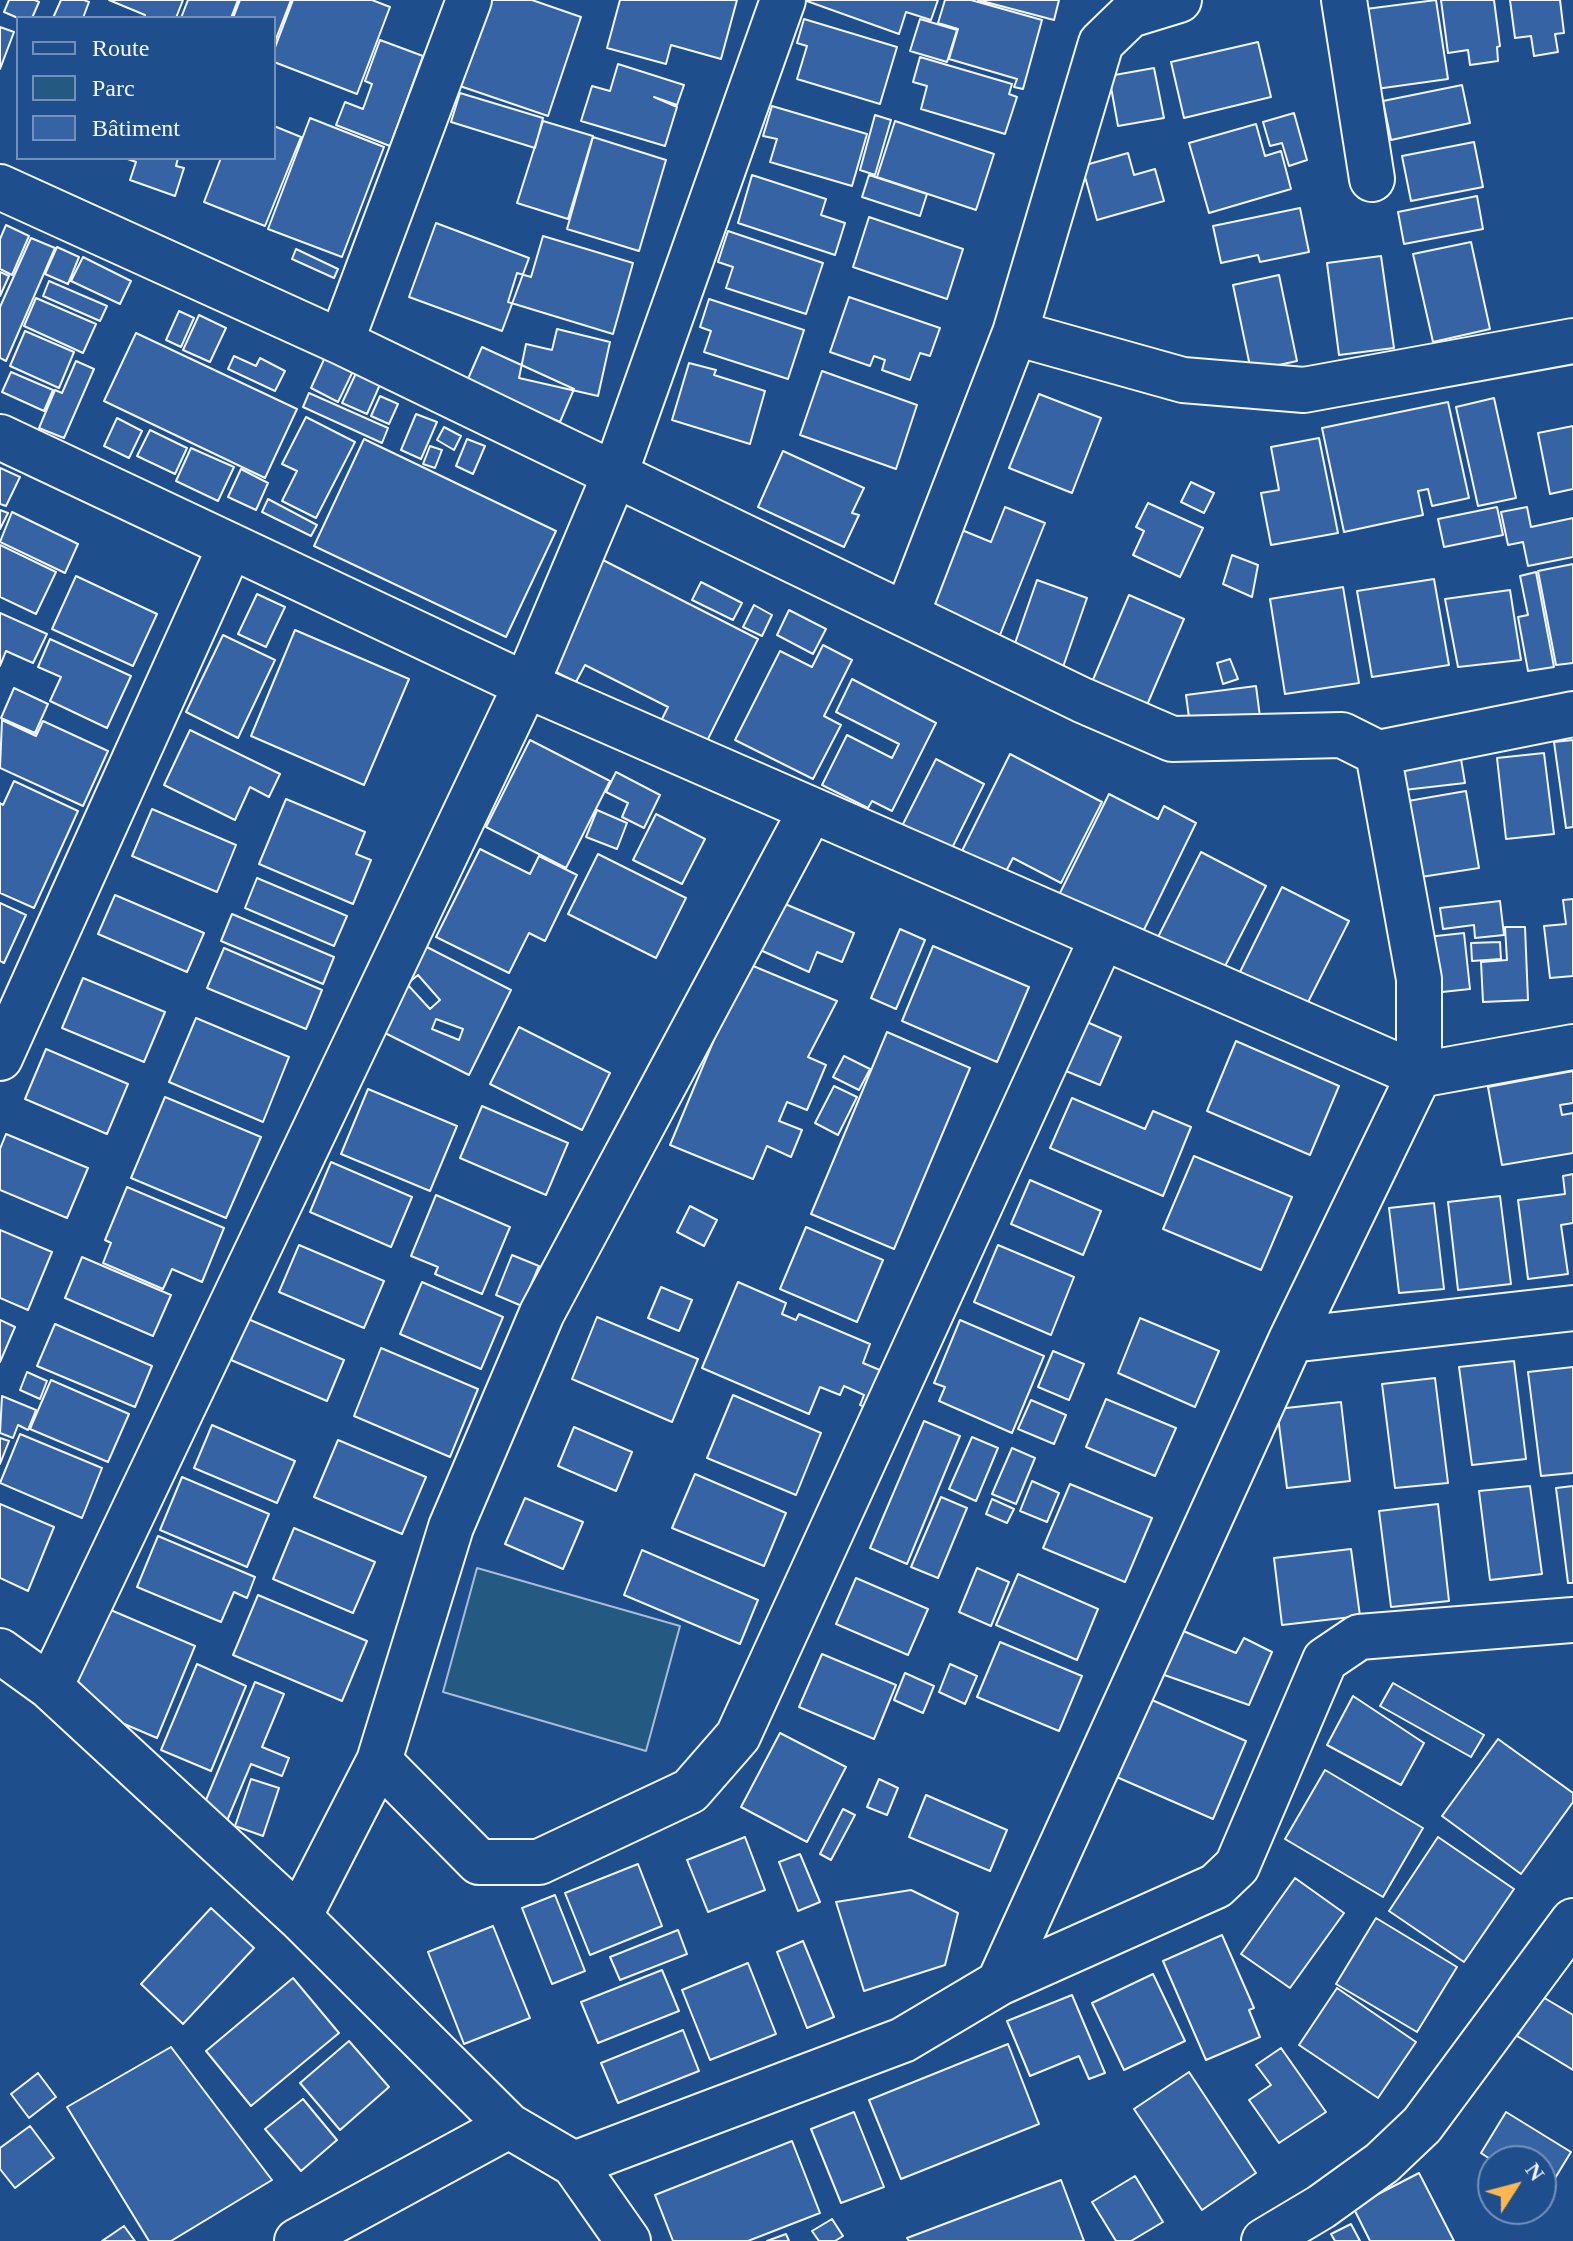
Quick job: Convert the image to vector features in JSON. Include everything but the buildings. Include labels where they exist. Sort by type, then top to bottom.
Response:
[{"type":"street","points":[[341,342],[469,0]]},
{"type":"street","points":[[50,1687],[526,685],[615,474],[783,0]]},
{"type":"street","points":[[907,613],[1015,333],[1101,43],[1130,15],[1179,0]]},
{"type":"street","points":[[1344,0],[1372,179]]},
{"type":"street","points":[[0,187],[341,342],[1082,700],[1172,739],[1342,735],[1378,753],[1573,714]]},
{"type":"street","points":[[1015,333],[1183,380],[1304,390],[1573,341]]},
{"type":"street","points":[[0,437],[526,685],[1419,1075],[1573,1047]]},
{"type":"street","points":[[0,1058],[230,547]]},
{"type":"street","points":[[999,1983],[1291,1340],[1419,1075],[1419,979],[1378,753]]},
{"type":"street","points":[[299,1917],[379,1761],[451,1527],[542,1313],[811,810]]},
{"type":"street","points":[[379,1761],[479,1862],[539,1862],[690,1791],[738,1736],[1102,938]]},
{"type":"street","points":[[1291,1340],[1573,1308]]},
{"type":"street","points":[[574,2164],[903,2040],[999,1983],[1216,1886],[1237,1866],[1325,1660],[1359,1637],[1573,1620]]},
{"type":"street","points":[[0,1651],[50,1687],[299,1917],[509,2126],[574,2164],[628,2241]]},
{"type":"street","points":[[1264,2241],[1321,2207],[1370,2172],[1422,2125],[1573,1921]]},
{"type":"street","points":[[297,2241],[509,2126]]},
{"type":"green space","points":[[477,1568],[680,1626],[646,1751],[443,1692]]}]
